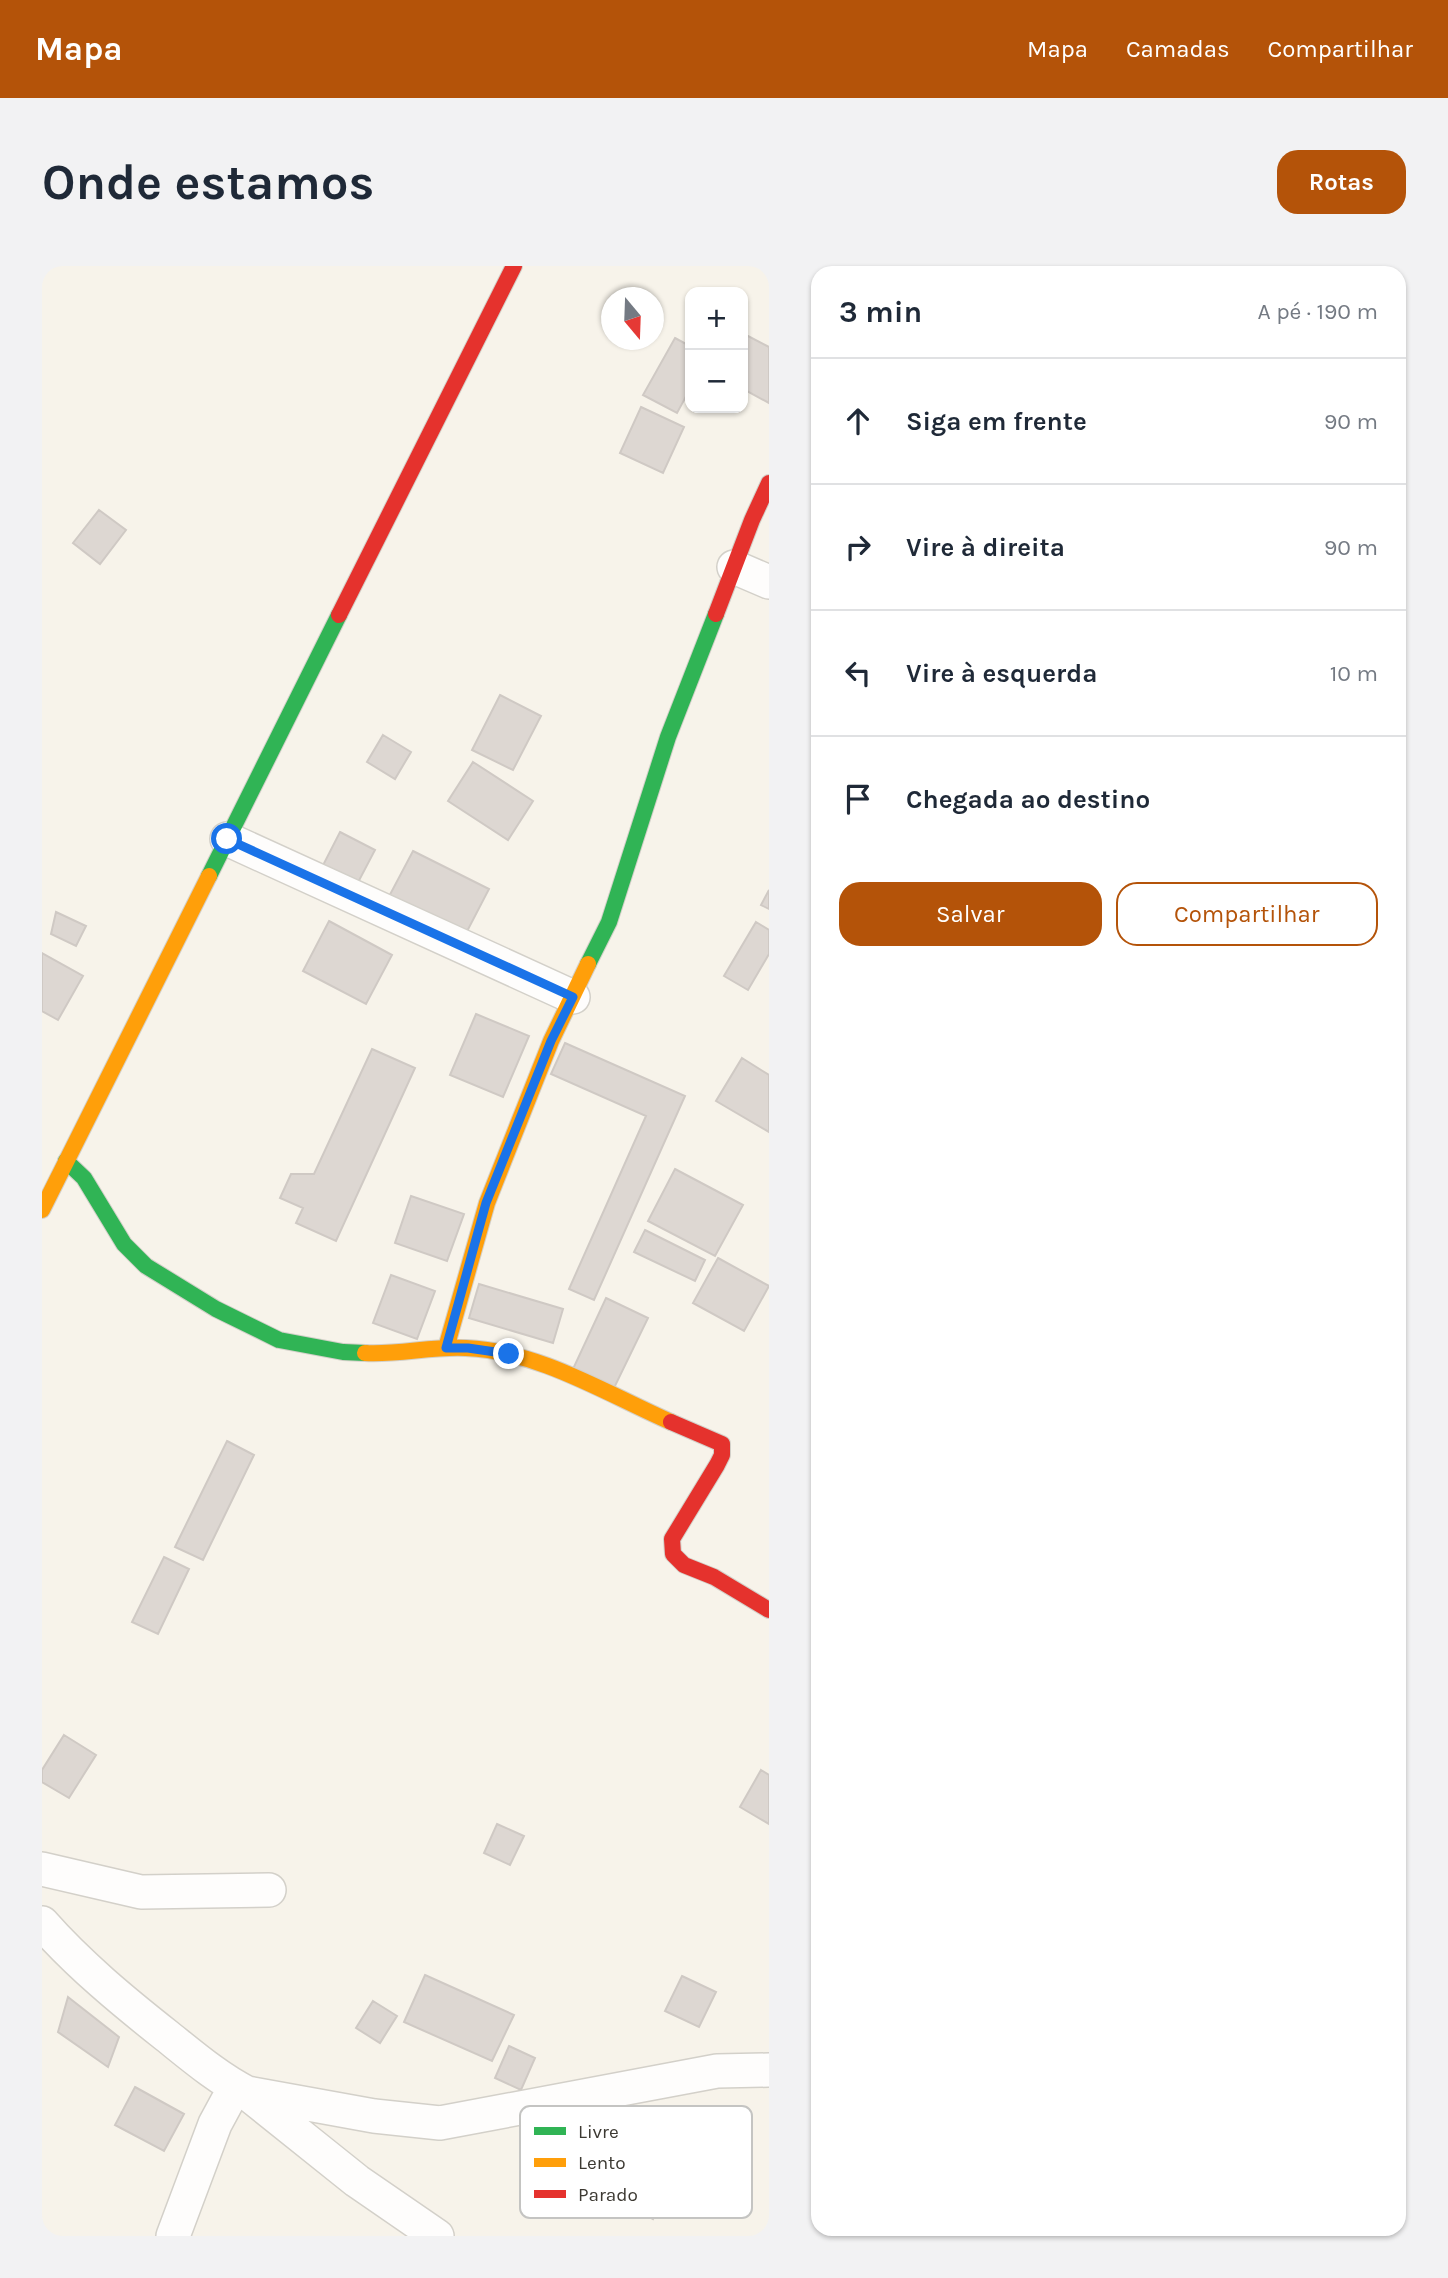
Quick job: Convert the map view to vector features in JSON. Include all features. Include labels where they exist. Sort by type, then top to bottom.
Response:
[{"type":"street","points":[[42,1210],[514,266]]},
{"type":"street","points":[[446,1348],[486,1203],[551,1041],[609,922],[668,737],[769,483]]},
{"type":"street","points":[[734,567],[769,582]]},
{"type":"street","points":[[227,839],[573,997]]},
{"type":"street","points":[[66,1161],[84,1178],[124,1244],[146,1266],[216,1309],[279,1340],[343,1352],[385,1354],[428,1348],[468,1348],[509,1354],[566,1373],[722,1444],[722,1455],[717,1465],[673,1539],[673,1554],[684,1566],[714,1577],[769,1610]]},
{"type":"street","points":[[42,1869],[141,1892],[269,1890]]},
{"type":"street","points":[[42,1923],[121,1999],[357,2181],[437,2236]]},
{"type":"street","points":[[531,2106],[718,2071],[769,2070]]},
{"type":"street","points":[[241,2090],[374,2116],[440,2123],[520,2108]]},
{"type":"street","points":[[173,2236],[215,2124],[241,2090]]},
{"type":"building","points":[[748,336],[769,347],[769,403],[748,392]]},
{"type":"building","points":[[675,338],[685,343],[685,398],[677,413],[643,395]]},
{"type":"building","points":[[641,407],[684,427],[663,473],[620,453]]},
{"type":"building","points":[[99,510],[126,530],[100,564],[73,543]]},
{"type":"building","points":[[500,695],[541,716],[513,770],[472,750]]},
{"type":"building","points":[[383,735],[411,752],[395,779],[367,762]]},
{"type":"building","points":[[473,762],[533,801],[508,840],[448,801]]},
{"type":"building","points":[[340,832],[375,850],[353,892],[318,875]]},
{"type":"building","points":[[413,851],[489,889],[461,943],[385,904]]},
{"type":"building","points":[[769,890],[769,909],[761,905]]},
{"type":"building","points":[[56,912],[86,926],[76,946],[51,934]]},
{"type":"building","points":[[329,921],[392,955],[366,1004],[303,971]]},
{"type":"building","points":[[756,922],[769,930],[769,954],[748,990],[724,976]]},
{"type":"building","points":[[42,953],[83,976],[58,1020],[42,1011]]},
{"type":"building","points":[[476,1014],[529,1036],[503,1097],[450,1075]]},
{"type":"building","points":[[565,1043],[685,1096],[594,1300],[569,1289],[646,1116],[551,1074]]},
{"type":"building","points":[[372,1049],[415,1068],[336,1241],[296,1223],[303,1208],[280,1198],[291,1174],[314,1174]]},
{"type":"building","points":[[742,1058],[769,1075],[769,1132],[716,1101]]},
{"type":"building","points":[[675,1169],[743,1205],[715,1256],[648,1221]]},
{"type":"building","points":[[411,1196],[464,1214],[447,1261],[395,1243]]},
{"type":"building","points":[[645,1230],[705,1260],[695,1281],[634,1252]]},
{"type":"building","points":[[718,1258],[769,1286],[744,1331],[693,1303]]},
{"type":"building","points":[[391,1275],[435,1291],[417,1339],[373,1323]]},
{"type":"building","points":[[479,1284],[563,1309],[553,1343],[469,1318]]},
{"type":"building","points":[[606,1298],[648,1318],[614,1388],[573,1369]]},
{"type":"building","points":[[227,1441],[254,1455],[203,1560],[175,1547]]},
{"type":"building","points":[[164,1557],[189,1569],[158,1634],[132,1622]]},
{"type":"building","points":[[64,1735],[96,1755],[69,1798],[42,1782],[42,1770]]},
{"type":"building","points":[[761,1770],[769,1775],[769,1824],[740,1807]]},
{"type":"building","points":[[497,1824],[524,1836],[510,1865],[484,1853]]},
{"type":"building","points":[[425,1975],[514,2015],[492,2061],[404,2022]]},
{"type":"building","points":[[682,1976],[716,1992],[699,2027],[665,2011]]},
{"type":"building","points":[[68,1997],[119,2037],[108,2067],[58,2032]]},
{"type":"building","points":[[373,2001],[397,2016],[380,2043],[356,2028]]},
{"type":"building","points":[[509,2046],[535,2058],[521,2090],[495,2078]]},
{"type":"building","points":[[135,2087],[184,2114],[164,2151],[115,2125]]},
{"type":"traffic: fast","points":[[588,964],[609,922],[668,737],[716,614]]},
{"type":"traffic: fast","points":[[209,876],[339,615]]},
{"type":"traffic: fast","points":[[66,1161],[84,1178],[124,1244],[146,1266],[216,1309],[279,1340],[343,1352],[365,1353]]},
{"type":"traffic: slow","points":[[42,1210],[209,876]]},
{"type":"traffic: slow","points":[[446,1348],[487,1203],[551,1041],[588,964]]},
{"type":"traffic: slow","points":[[365,1353],[466,1348],[520,1357],[571,1375],[671,1422]]},
{"type":"traffic: jam","points":[[339,615],[514,266]]},
{"type":"traffic: jam","points":[[716,614],[769,483]]},
{"type":"traffic: jam","points":[[671,1422],[722,1444],[722,1455],[717,1465],[672,1539],[673,1554],[684,1565],[714,1577],[769,1610]]},
{"type":"route","points":[[227,839],[573,997],[551,1041],[486,1203],[446,1348],[509,1354]]}]
